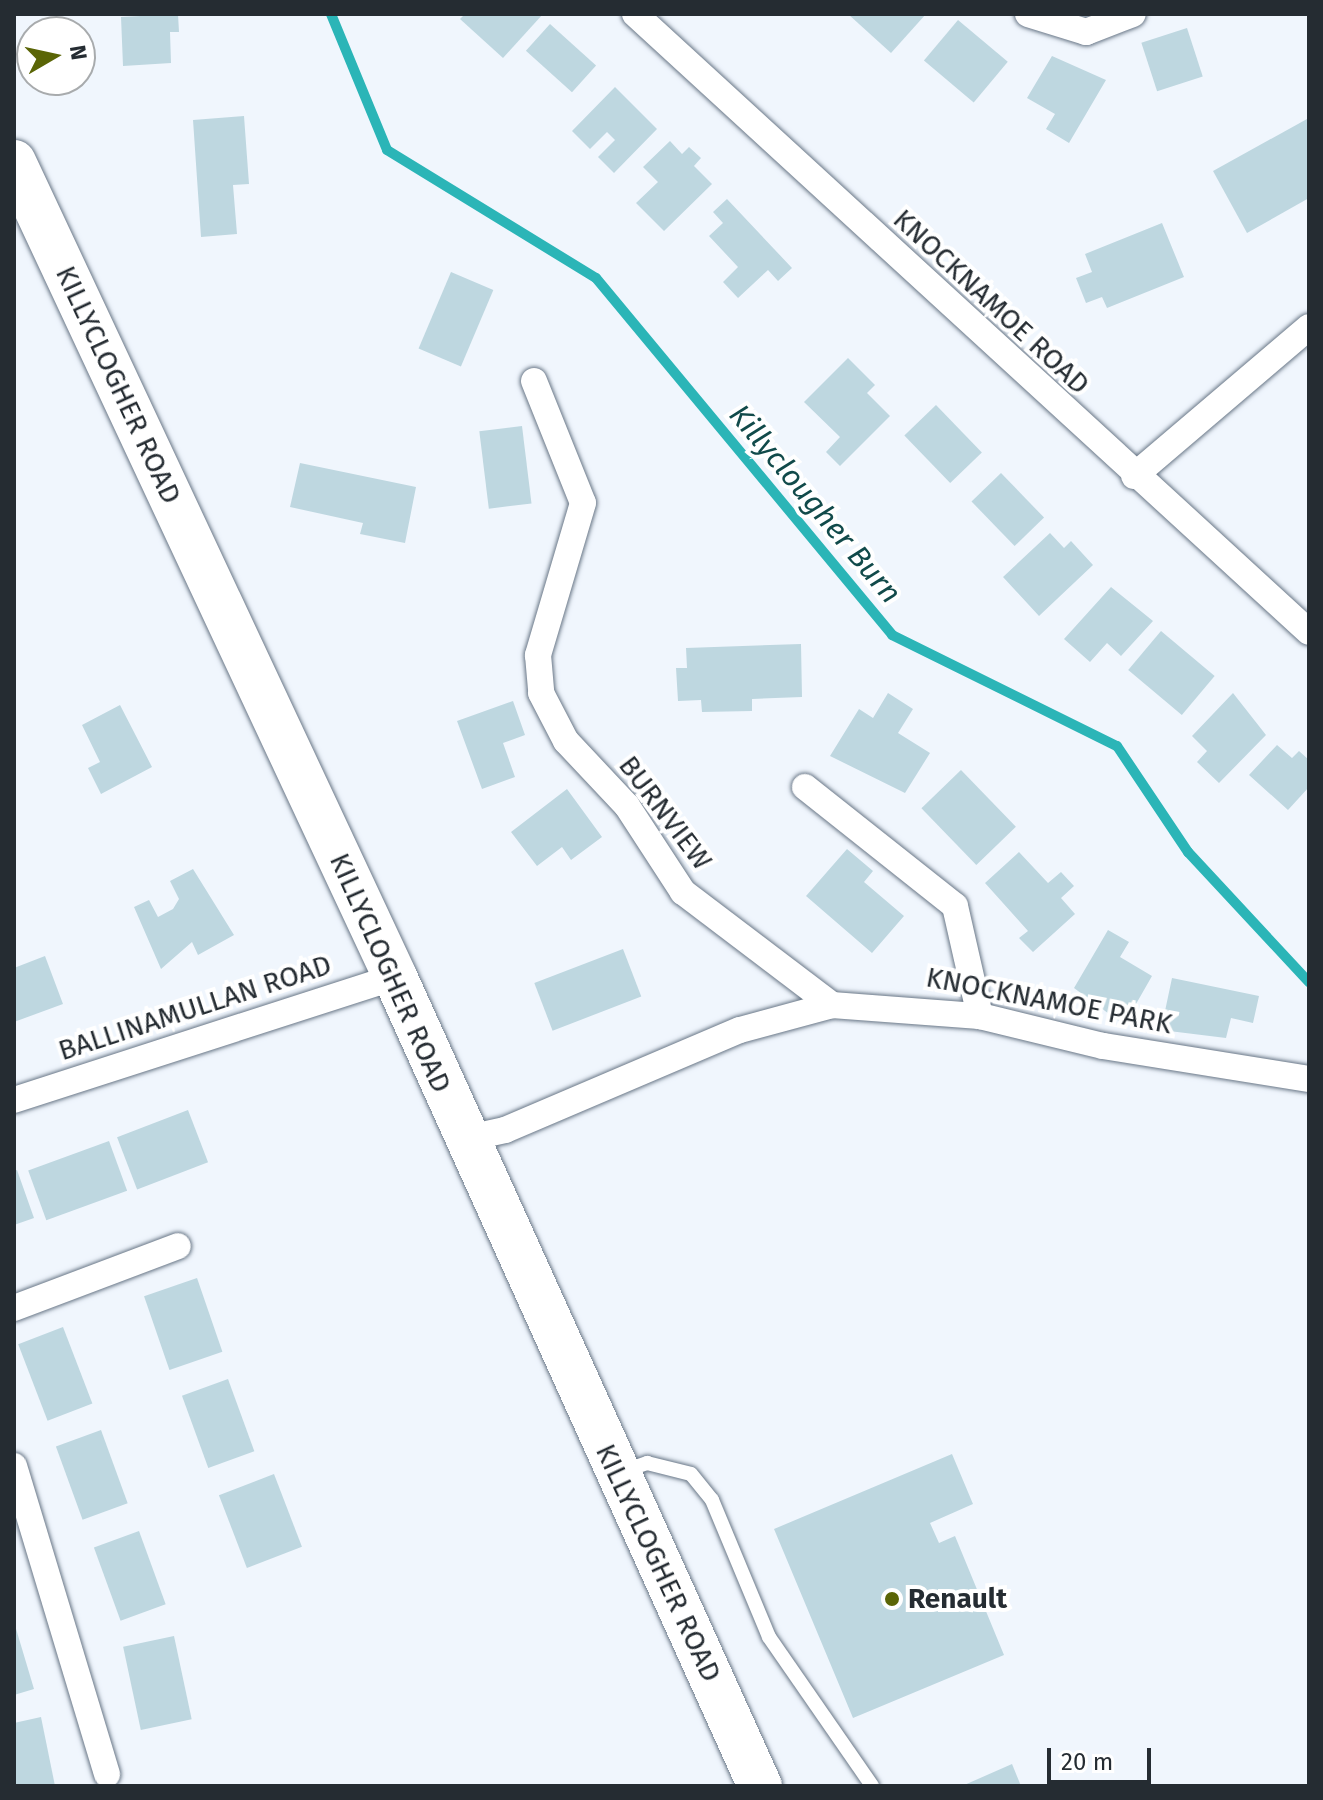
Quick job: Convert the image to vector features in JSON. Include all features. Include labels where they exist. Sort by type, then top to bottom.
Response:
[{"type":"highway","name":"KILLYCLOGHER ROAD","points":[[14,162],[395,977],[464,1139],[760,1786]]},
{"type":"street","name":"KNOCKNAMOE ROAD","points":[[635,14],[1134,476],[1309,632]]},
{"type":"street","points":[[1028,14],[1086,32],[1133,14]]},
{"type":"street","points":[[1134,476],[1309,327]]},
{"type":"street","name":"BURNVIEW","points":[[534,381],[583,503],[538,655],[541,693],[566,741],[627,806],[683,892],[832,1005]]},
{"type":"street","points":[[805,787],[955,906],[980,1016]]},
{"type":"street","name":"BALLINAMULLAN ROAD","points":[[14,1100],[395,977]]},
{"type":"street","name":"KNOCKNAMOE PARK","points":[[464,1139],[505,1130],[740,1030],[832,1005],[980,1016],[1103,1046],[1309,1079]]},
{"type":"street","points":[[14,1308],[178,1246]]},
{"type":"street","points":[[14,1466],[107,1774]]},
{"type":"lane","points":[[617,1474],[647,1463],[691,1474],[712,1500],[769,1637],[872,1786]]},
{"type":"building","points":[[178,14],[179,32],[170,32],[171,63],[123,66],[121,17]]},
{"type":"building","points":[[465,14],[543,14],[503,58],[460,19]]},
{"type":"building","points":[[848,14],[926,14],[891,53]]},
{"type":"building","points":[[958,20],[1008,62],[974,102],[924,61]]},
{"type":"building","points":[[550,24],[596,65],[572,92],[526,51]]},
{"type":"building","points":[[1187,28],[1203,77],[1157,91],[1141,43]]},
{"type":"building","points":[[1052,56],[1106,80],[1069,143],[1046,129],[1055,114],[1027,98]]},
{"type":"building","points":[[615,87],[657,129],[614,173],[598,157],[615,140],[607,132],[590,149],[572,131]]},
{"type":"building","points":[[244,116],[249,184],[233,185],[237,234],[201,237],[193,120]]},
{"type":"building","points":[[1307,119],[1309,198],[1247,233],[1213,171]]},
{"type":"building","points":[[670,141],[682,154],[689,147],[701,158],[694,166],[712,184],[664,231],[636,203],[658,182],[643,167]]},
{"type":"building","points":[[727,199],[792,268],[778,281],[768,270],[738,298],[723,282],[738,267],[709,236],[723,223],[713,212]]},
{"type":"building","points":[[1162,223],[1184,277],[1107,308],[1102,297],[1086,303],[1076,278],[1092,272],[1085,254]]},
{"type":"building","points":[[451,272],[493,290],[461,366],[419,348]]},
{"type":"building","points":[[848,358],[875,385],[867,393],[890,416],[840,466],[826,452],[840,437],[804,402]]},
{"type":"building","points":[[936,405],[982,452],[950,483],[904,436]]},
{"type":"building","points":[[522,426],[532,503],[489,509],[479,431]]},
{"type":"building","points":[[300,463],[416,487],[405,543],[360,534],[363,523],[290,507]]},
{"type":"building","points":[[1001,473],[1044,518],[1015,546],[972,501]]},
{"type":"building","points":[[1050,533],[1064,548],[1071,541],[1093,565],[1039,616],[1003,577]]},
{"type":"building","points":[[1111,587],[1153,621],[1121,656],[1107,643],[1090,662],[1064,639]]},
{"type":"building","points":[[1161,631],[1215,676],[1182,715],[1128,670]]},
{"type":"building","points":[[801,644],[802,697],[752,699],[752,711],[702,712],[701,700],[678,701],[676,668],[687,668],[686,648]]},
{"type":"building","points":[[888,693],[913,709],[898,733],[930,753],[905,793],[830,756],[859,709],[873,718]]},
{"type":"building","points":[[1233,693],[1266,735],[1219,783],[1197,762],[1207,751],[1192,736]]},
{"type":"building","points":[[513,701],[525,735],[503,743],[515,777],[482,789],[457,721]]},
{"type":"building","points":[[120,705],[152,767],[101,794],[88,768],[100,762],[82,725]]},
{"type":"building","points":[[1277,745],[1292,758],[1299,751],[1309,760],[1309,787],[1288,810],[1249,775]]},
{"type":"building","points":[[961,770],[1016,827],[976,865],[921,808]]},
{"type":"building","points":[[567,789],[602,837],[571,860],[562,847],[537,866],[511,832]]},
{"type":"building","points":[[847,849],[873,871],[864,882],[904,916],[872,953],[806,896]]},
{"type":"building","points":[[1019,852],[1048,883],[1061,872],[1074,886],[1061,898],[1075,914],[1033,952],[1019,938],[1028,931],[985,883]]},
{"type":"building","points":[[193,869],[234,935],[198,955],[192,942],[161,969],[134,907],[149,900],[158,917],[173,909],[179,899],[170,881]]},
{"type":"building","points":[[1108,930],[1129,942],[1120,957],[1152,976],[1124,1025],[1074,988]]},
{"type":"building","points":[[623,949],[641,997],[553,1031],[534,983]]},
{"type":"building","points":[[45,956],[63,1004],[14,1022],[14,968]]},
{"type":"building","points":[[1172,978],[1259,996],[1253,1023],[1231,1018],[1226,1038],[1161,1030]]},
{"type":"building","points":[[188,1110],[208,1162],[137,1190],[117,1137]]},
{"type":"building","points":[[109,1141],[127,1191],[46,1220],[28,1170]]},
{"type":"building","points":[[17,1170],[34,1218],[14,1225],[14,1171]]},
{"type":"building","points":[[197,1278],[222,1352],[169,1370],[144,1296]]},
{"type":"building","points":[[63,1327],[92,1404],[48,1421],[18,1344]]},
{"type":"building","points":[[228,1379],[254,1451],[208,1468],[182,1396]]},
{"type":"building","points":[[101,1430],[128,1503],[83,1520],[56,1446]]},
{"type":"building","name":"Renault","points":[[952,1454],[973,1504],[930,1523],[939,1543],[955,1536],[1004,1655],[853,1718],[774,1529]]},
{"type":"building","points":[[274,1474],[302,1547],[247,1568],[219,1495]]},
{"type":"building","points":[[139,1531],[166,1604],[121,1621],[94,1547]]},
{"type":"building","points":[[14,1622],[34,1689],[14,1695]]},
{"type":"building","points":[[174,1636],[192,1719],[141,1730],[123,1647]]},
{"type":"building","points":[[41,1717],[55,1786],[14,1786],[14,1723]]},
{"type":"building","points":[[1012,1764],[1021,1786],[962,1786]]},
{"type":"waterway","name":"Killyclougher Burn","points":[[331,14],[387,150],[596,278],[892,635],[1117,746],[1188,852],[1309,982]]},
{"type":"place","name":"Renault","points":[[892,1599]]}]
